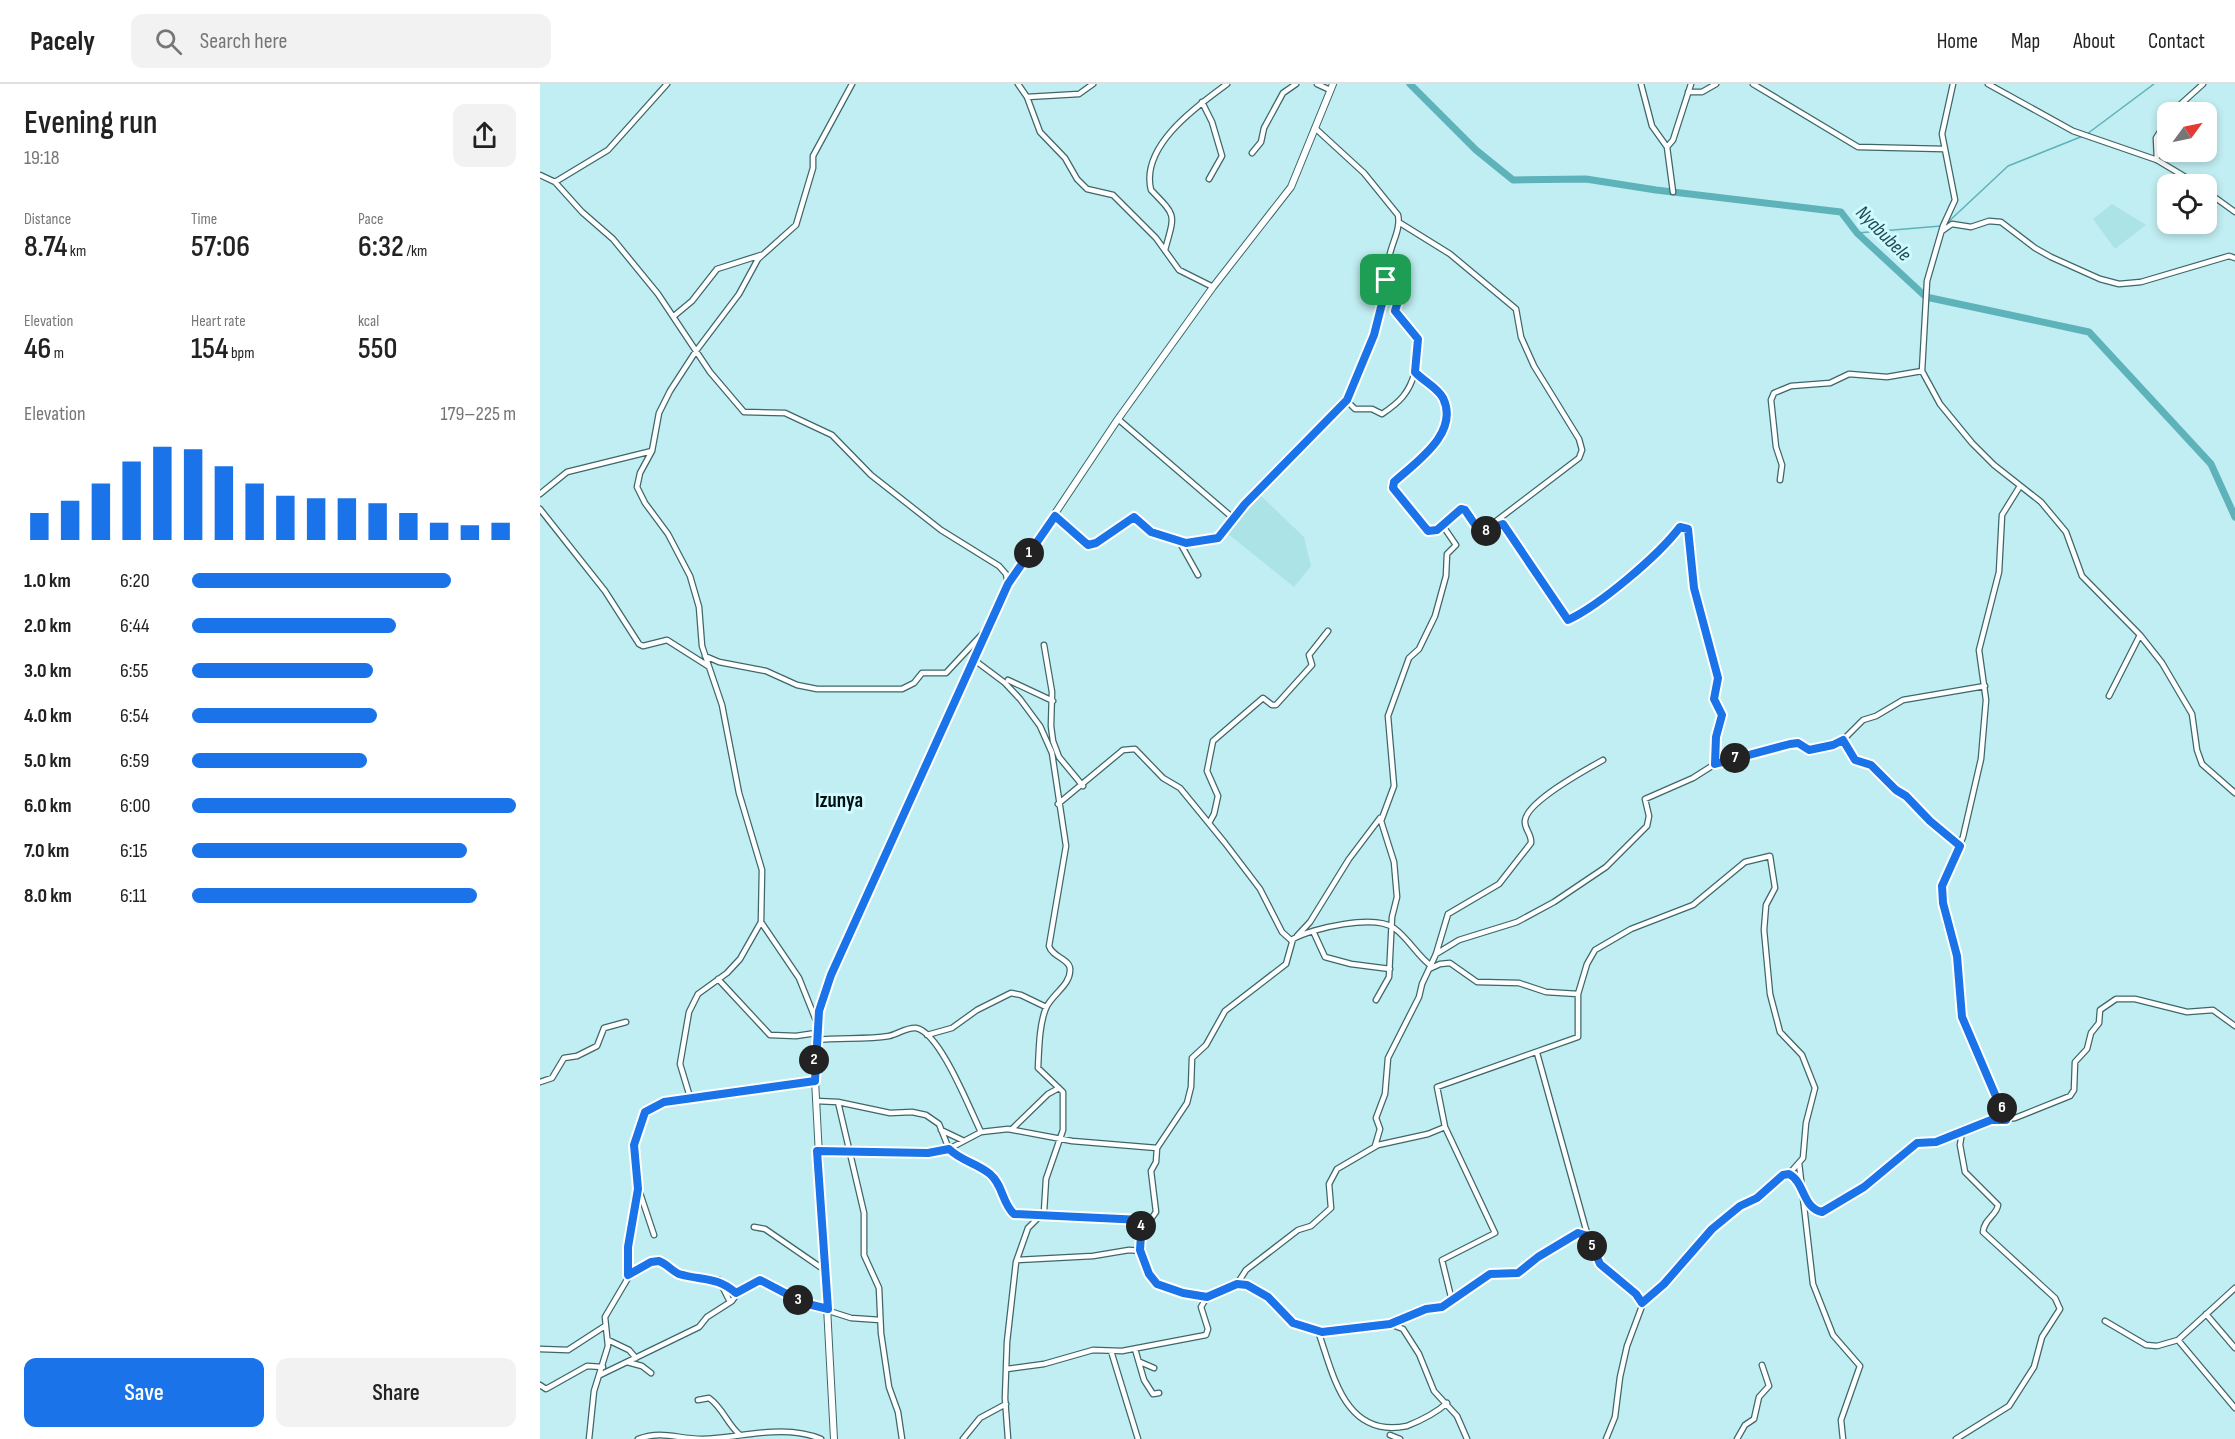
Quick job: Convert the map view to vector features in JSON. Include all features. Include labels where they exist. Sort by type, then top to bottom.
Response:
[{"type":"street","points":[[555,182],[608,150],[667,84]]},
{"type":"street","points":[[674,316],[692,301],[717,268],[748,261],[763,254],[796,225],[813,168],[813,156],[852,84]]},
{"type":"street","points":[[1018,84],[1027,97],[1040,132],[1065,158],[1077,179],[1087,189],[1113,195],[1165,250],[1179,270],[1213,287]]},
{"type":"street","points":[[1027,97],[1078,94],[1093,84]]},
{"type":"street","points":[[1165,250],[1173,218],[1168,207],[1151,190],[1150,174],[1160,148],[1187,114],[1227,84]]},
{"type":"street","points":[[1252,153],[1261,142],[1264,128],[1283,93],[1296,84]]},
{"type":"street","points":[[834,1439],[815,1081],[817,1023],[831,975],[1008,584],[1118,419],[1213,287],[1291,187],[1332,87],[1317,84]]},
{"type":"street","points":[[1641,84],[1652,126],[1667,147],[1673,192]]},
{"type":"street","points":[[1667,147],[1673,140],[1690,84]]},
{"type":"street","points":[[1688,92],[1702,92],[1716,84]]},
{"type":"street","points":[[1953,84],[1942,128],[1955,200],[1942,231],[1927,281],[1922,371],[1951,419],[1994,465],[2041,502],[2066,532],[2082,576],[2140,635],[2162,663],[2192,714],[2197,750],[2202,764],[2235,793]]},
{"type":"street","points":[[1988,84],[2073,131],[2157,160],[2157,136]]},
{"type":"street","points":[[2183,102],[2203,84]]},
{"type":"street","points":[[1756,85],[1858,147],[1944,149]]},
{"type":"street","points":[[1202,102],[1212,122],[1222,156],[1209,179]]},
{"type":"street","points":[[1316,128],[1381,192],[1394,207],[1400,222],[1450,254],[1516,309],[1521,337],[1530,358],[1579,439],[1582,450],[1579,458],[1483,532]]},
{"type":"street","points":[[2160,162],[2180,174]]},
{"type":"street","points":[[540,175],[555,182],[582,212],[613,239],[674,316],[710,372],[744,412],[785,413],[797,416],[832,435],[871,476],[941,530],[999,566],[1006,574],[1008,584]]},
{"type":"street","points":[[2217,199],[2235,212]]},
{"type":"street","points":[[1942,231],[1952,224],[1971,227],[1989,221],[2001,222],[2043,253],[2088,275],[2119,284],[2141,282],[2229,256],[2235,258]]},
{"type":"street","points":[[1055,516],[1088,545],[1096,543],[1134,517],[1151,532],[1179,541],[1193,543],[1218,538],[1233,518],[1344,404],[1374,335],[1390,272],[1390,253],[1400,222]]},
{"type":"street","points":[[690,1097],[680,1064],[689,1012],[698,994],[741,959],[761,922],[762,870],[739,793],[722,705],[705,656],[699,606],[690,576],[669,534],[645,503],[637,487],[640,473],[652,451],[664,401],[696,351],[739,294],[763,254]]},
{"type":"street","points":[[1344,404],[1349,403],[1355,409],[1372,410],[1382,414],[1394,407],[1408,392],[1415,372],[1418,339],[1395,311],[1403,285],[1390,272]]},
{"type":"street","points":[[1780,480],[1782,465],[1776,447],[1771,400],[1774,393],[1799,385],[1830,383],[1849,374],[1887,377],[1922,371]]},
{"type":"street","points":[[1415,372],[1441,395],[1446,417],[1443,431],[1432,447],[1392,485],[1428,531],[1443,526],[1463,509],[1478,530],[1483,532],[1501,524],[1505,526],[1568,620],[1610,591],[1657,552],[1680,527],[1688,529],[1694,588],[1718,678],[1714,699],[1722,715],[1716,737],[1715,764]]},
{"type":"street","points":[[1118,419],[1233,518]]},
{"type":"street","points":[[540,494],[567,472],[652,451]]},
{"type":"street","points":[[2006,1120],[1962,1017],[1957,956],[1943,903],[1942,886],[1960,846],[1981,759],[1984,686],[1979,650],[1999,572],[2000,526],[2004,509],[2020,486]]},
{"type":"street","points":[[540,509],[605,591],[639,644],[643,646],[667,640],[708,666]]},
{"type":"street","points":[[816,1101],[838,1102],[890,1113],[921,1113],[937,1123],[949,1149],[956,1156],[992,1176],[1007,1208],[1014,1214],[1151,1219],[1156,1212],[1151,1171],[1156,1162],[1157,1148],[1187,1103],[1191,1087],[1193,1056],[1206,1045],[1225,1011],[1286,964],[1294,939],[1311,922],[1349,859],[1382,816],[1393,794],[1388,727],[1390,707],[1409,658],[1419,649],[1433,621],[1446,576],[1447,554],[1456,544],[1443,526]]},
{"type":"street","points":[[1179,541],[1198,575]]},
{"type":"street","points":[[705,656],[719,662],[766,671],[805,687],[859,690],[902,689],[914,683],[923,673],[946,673],[990,625]]},
{"type":"street","points":[[1209,823],[1214,814],[1218,796],[1207,771],[1213,741],[1263,698],[1272,705],[1277,704],[1313,664],[1309,655],[1328,631]]},
{"type":"street","points":[[2109,696],[2140,635]]},
{"type":"street","points":[[1044,645],[1053,701],[1051,732],[1063,762],[1083,786]]},
{"type":"street","points":[[973,659],[1005,683],[1040,726],[1052,753],[1066,846],[1049,946],[1052,953],[1069,964],[1071,968],[1068,980],[1047,1007],[1038,1068],[1064,1096],[1061,1140],[1046,1179],[1042,1215],[1028,1228],[1017,1260],[1007,1342],[1008,1439]]},
{"type":"street","points":[[1008,680],[1053,701]]},
{"type":"street","points":[[1436,954],[1460,940],[1508,926],[1585,881],[1609,864],[1625,845],[1644,830],[1649,816],[1645,799],[1693,778],[1715,764],[1790,744],[1798,743],[1809,750],[1833,745],[1843,740],[1863,720],[1876,716],[1904,700],[1984,686]]},
{"type":"street","points":[[1843,740],[1855,760],[1871,765],[1960,846]]},
{"type":"street","points":[[1058,804],[1083,786],[1124,750],[1132,747],[1163,778],[1180,788],[1260,889],[1282,932],[1294,939]]},
{"type":"street","points":[[1375,1146],[1380,1129],[1376,1118],[1385,1094],[1388,1058],[1414,1010],[1436,954],[1448,914],[1499,884],[1529,848],[1532,839],[1525,820],[1528,814],[1546,796],[1603,760]]},
{"type":"street","points":[[1376,1000],[1387,986],[1397,897],[1391,850],[1382,828],[1382,816]]},
{"type":"street","points":[[1452,1301],[1442,1260],[1495,1233],[1445,1127],[1443,1109],[1436,1092],[1439,1085],[1537,1053],[1579,1036],[1578,994],[1587,964],[1595,950],[1603,943],[1641,924],[1693,905],[1746,862],[1770,856],[1775,888],[1766,905],[1764,930],[1770,994],[1780,1032],[1802,1055],[1815,1088],[1806,1123],[1803,1158],[1789,1174]]},
{"type":"street","points":[[761,922],[799,978],[817,1023]]},
{"type":"street","points":[[1294,939],[1313,931],[1336,926],[1377,923],[1392,927],[1430,967]]},
{"type":"street","points":[[1313,931],[1325,957],[1390,969]]},
{"type":"street","points":[[1430,967],[1450,963],[1478,982],[1519,982],[1546,992],[1578,994]]},
{"type":"street","points":[[718,980],[770,1035],[890,1036],[912,1028],[927,1035],[952,1072],[981,1132]]},
{"type":"street","points":[[927,1035],[952,1028],[980,1009],[1011,993],[1021,994],[1047,1007]]},
{"type":"street","points":[[1606,1439],[1615,1417],[1627,1346],[1642,1303],[1664,1284],[1712,1229],[1740,1206],[1757,1198],[1783,1175],[1789,1174],[1795,1177],[1805,1198],[1818,1212],[1827,1211],[1864,1187],[1917,1143],[1936,1142],[1991,1120],[2006,1120],[2073,1094],[2074,1062],[2087,1049],[2091,1033],[2099,1023],[2100,1010],[2111,1001],[2135,999],[2187,1012],[2213,1010],[2235,1026]]},
{"type":"street","points":[[540,1082],[552,1078],[564,1058],[577,1056],[597,1046],[604,1028],[626,1022]]},
{"type":"street","points":[[1537,1053],[1588,1236],[1600,1264],[1636,1294],[1642,1303]]},
{"type":"street","points":[[654,1235],[638,1187],[634,1145],[645,1112],[664,1102],[690,1097],[815,1081]]},
{"type":"street","points":[[1012,1129],[1048,1094],[1059,1088]]},
{"type":"street","points":[[838,1102],[864,1213],[864,1258],[879,1288],[880,1320],[889,1387],[898,1412],[902,1439]]},
{"type":"street","points":[[1237,1284],[1246,1270],[1298,1230],[1311,1226],[1331,1208],[1329,1184],[1335,1171],[1375,1146],[1428,1134],[1445,1127]]},
{"type":"street","points":[[817,1151],[928,1153],[949,1149],[962,1140],[981,1132],[1012,1129],[1061,1140],[1116,1147],[1157,1148]]},
{"type":"street","points":[[941,1130],[962,1140]]},
{"type":"street","points":[[1956,1439],[2002,1413],[2012,1402],[2034,1367],[2042,1337],[2060,1309],[2055,1298],[1983,1232],[1986,1221],[1998,1209],[1998,1205],[1965,1172],[1960,1145],[1962,1132]]},
{"type":"street","points":[[1799,1162],[1805,1198],[1813,1284],[1833,1335],[1860,1366],[1841,1420],[1843,1439]]},
{"type":"street","points":[[589,1439],[594,1391],[603,1367],[608,1340],[605,1326],[607,1311],[628,1275],[628,1247],[638,1187]]},
{"type":"street","points":[[1142,1220],[1141,1251],[1149,1274],[1157,1284],[1183,1293],[1207,1297],[1237,1284],[1247,1285],[1268,1297],[1293,1323],[1318,1331],[1390,1324],[1426,1309],[1442,1307],[1490,1274],[1518,1273],[1574,1235],[1588,1236]]},
{"type":"street","points":[[754,1227],[765,1229],[826,1271]]},
{"type":"street","points":[[1017,1260],[1093,1256],[1129,1250],[1141,1251]]},
{"type":"street","points":[[628,1275],[651,1262],[659,1261],[677,1273],[704,1280],[719,1281],[737,1294]]},
{"type":"street","points":[[600,1376],[694,1330],[710,1314],[760,1280],[804,1303],[851,1318],[880,1320]]},
{"type":"street","points":[[719,1281],[730,1302]]},
{"type":"street","points":[[2105,1321],[2146,1345],[2157,1346],[2178,1340],[2235,1288]]},
{"type":"street","points":[[1007,1369],[1044,1364],[1093,1350],[1135,1349],[1207,1335],[1208,1329],[1201,1307],[1207,1297]]},
{"type":"street","points":[[2206,1314],[2235,1348]]},
{"type":"street","points":[[1390,1324],[1404,1329],[1419,1354],[1434,1391],[1447,1403],[1461,1422],[1467,1439]]},
{"type":"street","points":[[540,1349],[568,1350],[605,1326]]},
{"type":"street","points":[[1318,1331],[1336,1387],[1359,1425]]},
{"type":"street","points":[[608,1340],[629,1350],[636,1358]]},
{"type":"street","points":[[2178,1340],[2235,1408]]},
{"type":"street","points":[[1135,1349],[1149,1391],[1159,1393]]},
{"type":"street","points":[[1111,1351],[1138,1439]]},
{"type":"street","points":[[627,1362],[642,1366],[651,1373]]},
{"type":"street","points":[[1140,1362],[1154,1368]]},
{"type":"street","points":[[1737,1439],[1744,1425],[1754,1419],[1759,1396],[1769,1386],[1762,1365]]},
{"type":"street","points":[[540,1385],[546,1389],[587,1366],[603,1367]]},
{"type":"street","points":[[698,1400],[709,1398],[722,1408],[731,1427],[740,1435]]},
{"type":"street","points":[[1400,1439],[1384,1433],[1435,1413],[1447,1403]]},
{"type":"street","points":[[963,1439],[980,1418],[1006,1404]]},
{"type":"street","points":[[638,1439],[667,1437],[702,1439],[804,1432],[821,1439]]},
{"type":"shaded area","points":[[2112,204],[2146,225],[2115,249],[2093,219]]},
{"type":"shaded area","points":[[1259,494],[1304,537],[1311,566],[1294,587],[1227,533]]},
{"type":"waterway","name":"Nyabubele","points":[[1410,84],[1476,150],[1513,180],[1586,179],[1656,190],[1841,212],[1857,233],[1926,297],[2089,332],[2211,464],[2235,517]]},
{"type":"waterway","points":[[2087,134],[2154,84]]},
{"type":"waterway","points":[[1946,224],[2008,166],[2083,136]]},
{"type":"waterway","points":[[1857,233],[1941,226]]},
{"type":"district","name":"Izunya","points":[[839,800]]},
{"type":"route","points":[[1390,272],[1403,285],[1395,311],[1418,339],[1415,372],[1441,395],[1444,405],[1446,417],[1443,431],[1432,447],[1392,485],[1399,497],[1428,531],[1437,530],[1443,526],[1461,509],[1465,510],[1480,532],[1503,524],[1539,573],[1564,617],[1568,620],[1602,598],[1657,552],[1680,527],[1684,526],[1689,532],[1694,588],[1713,652],[1718,678],[1717,693],[1714,699],[1722,715],[1716,737],[1715,764],[1790,744],[1798,743],[1809,750],[1833,745],[1843,740],[1856,761],[1871,765],[1960,846],[1954,864],[1942,886],[1949,936],[1958,960],[1956,970],[1962,1017],[1965,1029],[2006,1120],[1991,1120],[1936,1142],[1917,1143],[1864,1187],[1827,1211],[1818,1212],[1814,1209],[1805,1198],[1795,1177],[1789,1174],[1783,1175],[1759,1196],[1740,1206],[1712,1229],[1664,1284],[1645,1298],[1642,1303],[1636,1294],[1600,1264],[1588,1236],[1578,1233],[1538,1257],[1518,1273],[1490,1274],[1437,1309],[1426,1309],[1390,1324],[1322,1332],[1293,1323],[1268,1297],[1247,1285],[1237,1284],[1207,1297],[1183,1293],[1157,1284],[1149,1274],[1140,1250],[1142,1220],[1057,1218],[1034,1214],[1014,1214],[1007,1208],[997,1181],[988,1172],[956,1156],[949,1149],[928,1153],[817,1151],[828,1309],[804,1303],[760,1280],[738,1294],[720,1281],[704,1280],[677,1273],[659,1261],[651,1262],[628,1275],[628,1247],[638,1189],[634,1145],[645,1112],[664,1102],[690,1097],[815,1081],[817,1023],[831,975],[1008,584],[1055,516],[1088,545],[1096,543],[1134,517],[1151,532],[1186,543],[1218,538],[1245,504],[1347,400],[1374,335],[1386,280],[1390,272]]}]
